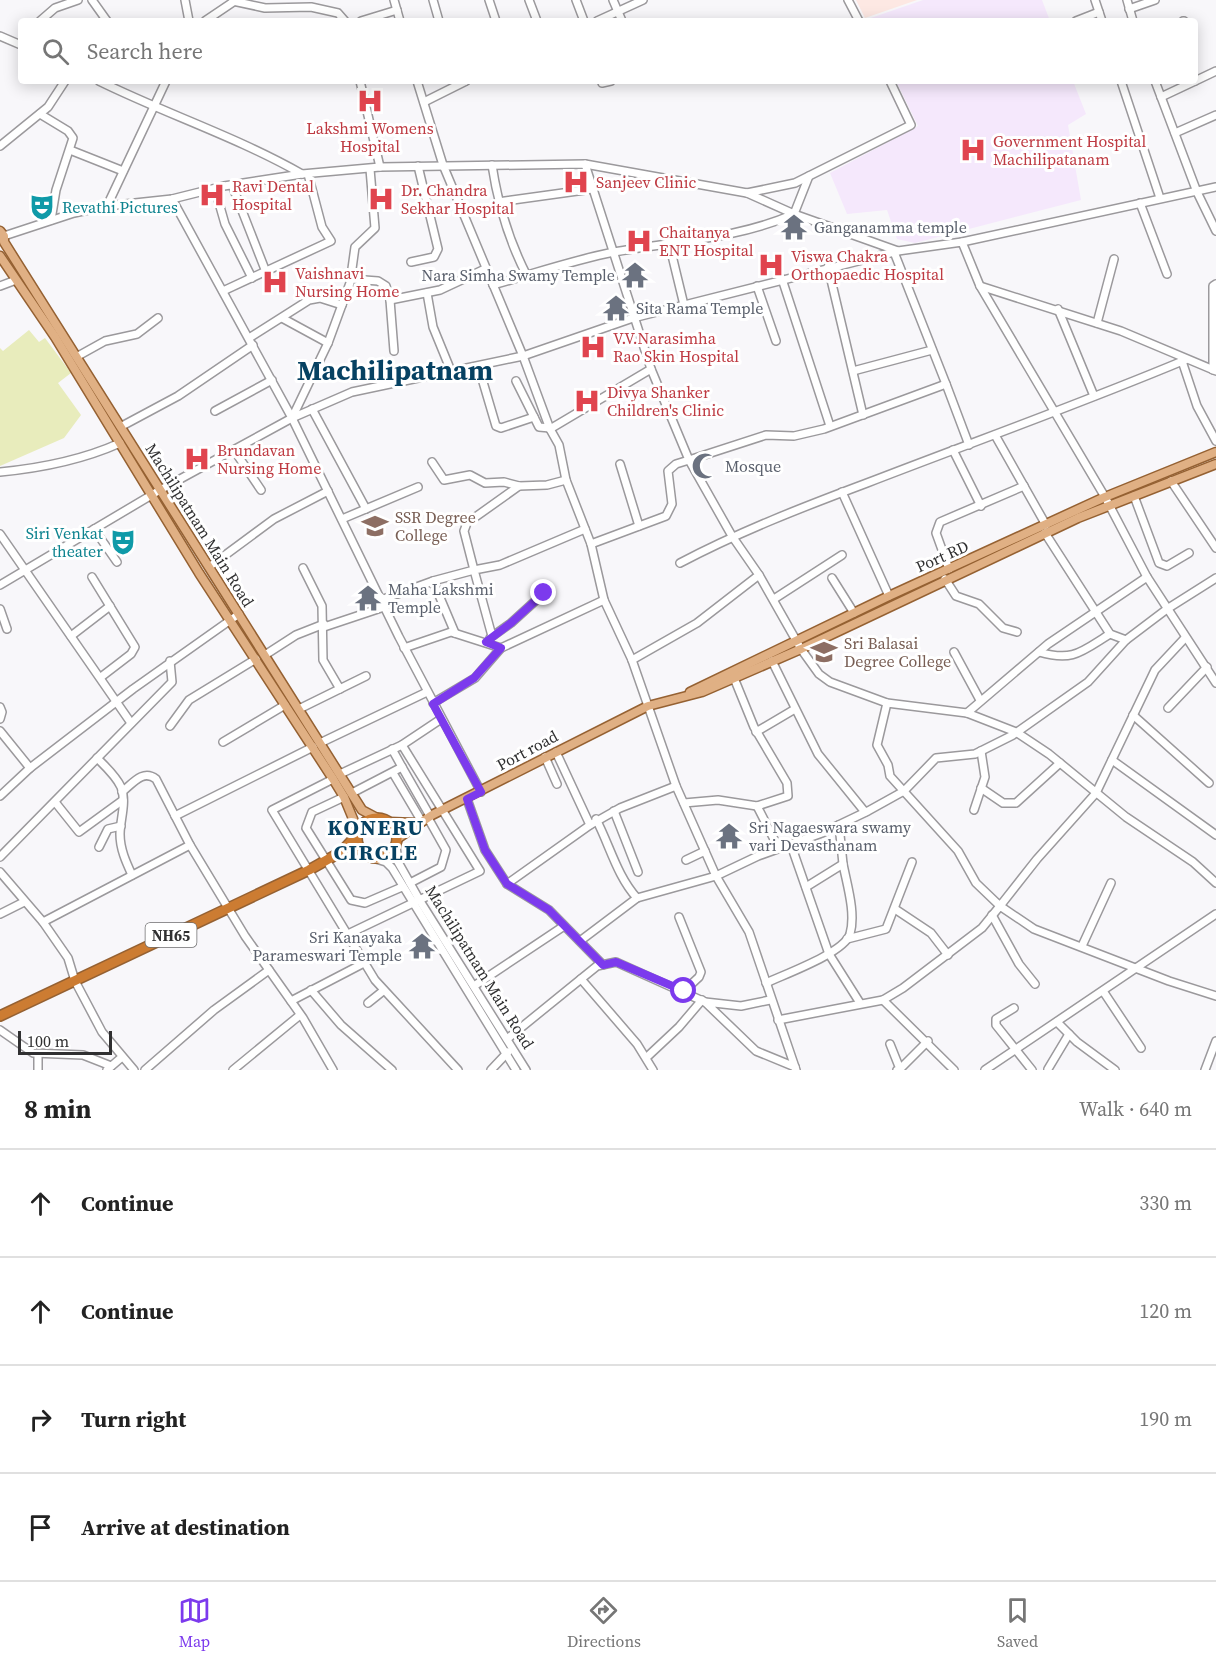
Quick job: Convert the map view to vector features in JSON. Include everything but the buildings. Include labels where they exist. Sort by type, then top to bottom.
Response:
[{"type":"highway","name":"NH65","points":[[0,1016],[31,1004],[309,870],[341,852],[366,821],[377,818]]},
{"type":"highway","points":[[357,833],[361,851],[376,859],[388,856],[397,843],[394,826],[377,818]]},
{"type":"highway","name":"NH65","points":[[341,852],[356,849],[361,851]]},
{"type":"main road","name":"Machilipatnam Main Road","points":[[2,239],[122,426],[199,573],[285,705],[317,745]]},
{"type":"main road","name":"Machilipatnam Main Road","points":[[0,256],[120,443],[239,614],[299,709],[317,745],[348,795],[362,810],[377,818]]},
{"type":"main road","name":"Port RD","points":[[684,695],[799,644],[889,596],[1216,452]]},
{"type":"main road","points":[[1107,501],[1134,496],[1216,464]]},
{"type":"main road","points":[[684,695],[702,692],[772,661],[799,644],[945,579],[1045,529]]},
{"type":"main road","name":"Port road","points":[[397,843],[425,819],[444,809],[648,706],[684,695]]},
{"type":"main road","name":"Machilipatnam Main Road","points":[[348,795],[357,833]]},
{"type":"main road","name":"Port road","points":[[389,822],[401,824],[425,819]]},
{"type":"street","points":[[44,18],[63,2],[78,0]]},
{"type":"street","points":[[92,0],[105,18]]},
{"type":"street","points":[[185,0],[188,18]]},
{"type":"street","points":[[394,0],[399,18]]},
{"type":"street","points":[[433,0],[438,18]]},
{"type":"street","points":[[489,0],[495,18]]},
{"type":"street","points":[[528,0],[536,18]]},
{"type":"street","points":[[576,0],[583,18]]},
{"type":"street","points":[[613,0],[620,18]]},
{"type":"street","points":[[604,18],[643,0]]},
{"type":"street","points":[[848,0],[857,18]]},
{"type":"street","points":[[1095,0],[1100,18]]},
{"type":"street","points":[[1127,0],[1132,18]]},
{"type":"street","points":[[1129,9],[1155,0]]},
{"type":"street","points":[[210,18],[235,1],[265,8],[314,8],[338,13],[342,18]]},
{"type":"street","points":[[371,18],[397,10]]},
{"type":"street","points":[[1084,18],[1099,12]]},
{"type":"street","points":[[0,36],[18,44]]},
{"type":"street","points":[[1198,80],[1216,71]]},
{"type":"street","points":[[0,146],[54,101],[63,84]]},
{"type":"street","points":[[105,84],[154,108],[263,152],[305,174],[322,227],[332,241],[223,291]]},
{"type":"street","points":[[107,206],[165,84]]},
{"type":"street","points":[[361,84],[380,167]]},
{"type":"street","points":[[418,84],[443,165],[523,356],[550,429],[559,445],[566,480],[591,544],[604,600],[632,660],[676,786],[716,876],[749,932],[770,1000],[795,1068]]},
{"type":"street","points":[[424,102],[460,84]]},
{"type":"street","points":[[747,193],[795,183],[911,125],[891,84]]},
{"type":"street","points":[[1122,84],[1160,198]]},
{"type":"street","points":[[1156,84],[1197,192],[1216,231]]},
{"type":"street","points":[[1161,97],[1189,84]]},
{"type":"street","points":[[40,114],[72,134],[70,150],[56,190],[51,220]]},
{"type":"street","points":[[1175,133],[1216,116]]},
{"type":"street","points":[[70,150],[123,171]]},
{"type":"street","points":[[2,239],[51,220],[107,206],[172,199],[232,185],[305,174],[380,167],[585,164],[747,193],[794,214],[896,251]]},
{"type":"street","points":[[585,164],[633,318],[651,369],[689,460],[732,536],[759,575],[819,674],[830,682],[887,703],[967,714],[1016,732],[1060,763],[1126,817],[1193,862],[1216,883]]},
{"type":"street","points":[[492,165],[498,202],[510,242],[526,276]]},
{"type":"street","points":[[411,262],[434,257],[438,249],[418,166]]},
{"type":"street","points":[[292,418],[328,343],[342,305],[351,279],[355,247],[375,228],[370,169]]},
{"type":"street","points":[[493,285],[612,252],[715,238],[759,227],[794,214],[809,176]]},
{"type":"street","points":[[232,185],[266,272]]},
{"type":"street","points":[[0,585],[107,519],[156,492],[292,418],[352,392],[523,356],[633,318],[828,267],[896,251],[962,243],[1216,187]]},
{"type":"street","points":[[215,189],[225,224],[252,278]]},
{"type":"street","points":[[498,202],[592,189]]},
{"type":"street","points":[[172,199],[292,418],[404,648],[481,792]]},
{"type":"street","points":[[1140,203],[1167,274]]},
{"type":"street","points":[[669,243],[684,305]]},
{"type":"street","points":[[962,243],[980,286],[1107,501],[1147,577],[1216,683]]},
{"type":"street","points":[[896,251],[969,445]]},
{"type":"street","points":[[1097,323],[1114,259]]},
{"type":"street","points":[[828,267],[863,415]]},
{"type":"street","points":[[390,300],[427,293],[485,268]]},
{"type":"street","points":[[351,279],[382,282],[390,300],[394,351]]},
{"type":"street","points":[[783,279],[830,426]]},
{"type":"street","points":[[0,286],[16,280]]},
{"type":"street","points":[[980,286],[1058,309],[1097,323],[1184,361],[1214,370],[1213,286],[1216,284]]},
{"type":"street","points":[[758,286],[776,341]]},
{"type":"street","points":[[427,293],[437,338],[451,371]]},
{"type":"street","points":[[249,338],[314,299],[320,298],[342,305]]},
{"type":"street","points":[[1058,309],[1094,396]]},
{"type":"street","points":[[78,356],[105,341],[137,334],[159,318]]},
{"type":"street","points":[[282,318],[328,343]]},
{"type":"street","points":[[122,426],[178,396],[253,345]]},
{"type":"street","points":[[853,371],[932,350]]},
{"type":"street","points":[[680,563],[732,536],[842,492],[1056,413],[1184,361]]},
{"type":"street","points":[[1184,361],[1197,406],[1216,441]]},
{"type":"street","points":[[516,381],[539,427],[550,429],[651,369]]},
{"type":"street","points":[[214,411],[272,380]]},
{"type":"street","points":[[483,382],[495,424],[499,427],[534,417]]},
{"type":"street","points":[[591,544],[666,516],[670,511],[668,471],[676,464],[766,435],[794,436],[830,426],[946,384]]},
{"type":"street","points":[[312,409],[366,509]]},
{"type":"street","points":[[995,435],[1045,529],[1095,614],[1110,634],[1126,640]]},
{"type":"street","points":[[0,472],[37,468],[91,456],[120,443]]},
{"type":"street","points":[[234,450],[261,490]]},
{"type":"street","points":[[953,450],[981,506]]},
{"type":"street","points":[[432,462],[444,480],[470,476],[485,483],[504,482],[519,486],[547,485],[566,480]]},
{"type":"street","points":[[620,464],[639,526]]},
{"type":"street","points":[[1171,482],[1216,548]]},
{"type":"street","points":[[489,639],[464,527],[519,486]]},
{"type":"street","points":[[949,569],[936,532],[937,525],[1024,486]]},
{"type":"street","points":[[342,519],[418,487]]},
{"type":"street","points":[[208,567],[274,519],[328,491]]},
{"type":"street","points":[[842,492],[889,596]]},
{"type":"street","points":[[1134,496],[1159,563],[1167,566],[1189,553]]},
{"type":"street","points":[[94,529],[117,562]]},
{"type":"street","points":[[265,655],[296,635],[324,626],[433,581],[500,565],[585,529]]},
{"type":"street","points":[[0,534],[4,546],[101,677],[131,723]]},
{"type":"street","points":[[774,599],[842,555]]},
{"type":"street","points":[[303,568],[322,606],[323,660],[340,689]]},
{"type":"street","points":[[632,660],[697,623],[759,575]]},
{"type":"street","points":[[92,577],[135,646],[131,654],[101,677]]},
{"type":"street","points":[[967,714],[980,700],[1039,652],[1147,577]]},
{"type":"street","points":[[831,578],[854,613]]},
{"type":"street","points":[[580,940],[637,898],[716,876],[839,825],[904,791],[936,758],[975,754],[1016,732],[1088,682],[1126,640],[1167,609],[1216,578]]},
{"type":"street","points":[[945,579],[956,596],[979,604],[1003,628],[1017,632]]},
{"type":"street","points":[[433,581],[455,633]]},
{"type":"street","points":[[489,639],[511,623],[544,593]]},
{"type":"street","points":[[433,704],[474,678],[501,648],[604,600]]},
{"type":"street","points":[[71,636],[110,606]]},
{"type":"street","points":[[0,609],[7,629]]},
{"type":"street","points":[[0,796],[30,768],[170,661],[239,614]]},
{"type":"street","points":[[404,648],[451,632],[489,639],[501,648]]},
{"type":"street","points":[[1039,652],[1057,657],[1074,656],[1110,634]]},
{"type":"street","points":[[778,1020],[883,1000],[948,955],[982,928],[1036,859],[1096,792],[1155,670],[1185,638]]},
{"type":"street","points":[[954,652],[980,700]]},
{"type":"street","points":[[170,726],[189,700],[256,659]]},
{"type":"street","points":[[0,857],[172,682],[170,661]]},
{"type":"street","points":[[772,661],[818,754],[865,812]]},
{"type":"street","points":[[1168,708],[1207,667]]},
{"type":"street","points":[[299,709],[366,676]]},
{"type":"street","points":[[684,803],[718,800],[757,806],[784,799],[789,791],[787,783],[756,732],[734,678]]},
{"type":"street","points":[[175,816],[427,692]]},
{"type":"street","points":[[887,703],[877,748],[888,765],[890,776],[958,850],[976,883],[1000,906],[1034,929],[1138,967],[1169,981],[1216,996]]},
{"type":"street","points":[[223,742],[285,705]]},
{"type":"street","points":[[0,707],[2,712],[0,719]]},
{"type":"street","points":[[756,732],[795,709]]},
{"type":"street","points":[[1133,715],[1209,783]]},
{"type":"street","points":[[441,719],[402,745],[272,810],[383,991],[458,1070]]},
{"type":"street","points":[[0,731],[30,768]]},
{"type":"street","points":[[348,934],[420,902],[480,870],[402,745]]},
{"type":"street","points":[[392,750],[425,819]]},
{"type":"street","points":[[974,810],[985,777],[981,751]]},
{"type":"street","points":[[556,752],[593,822],[611,848],[622,880],[637,898]]},
{"type":"street","points":[[545,757],[558,784]]},
{"type":"street","points":[[97,758],[110,770],[122,792],[123,857],[132,875]]},
{"type":"street","points":[[1112,760],[1216,835]]},
{"type":"street","points":[[981,788],[1003,803],[1016,803],[1060,763]]},
{"type":"street","points":[[402,767],[312,812],[306,828],[351,900],[365,903],[402,887]]},
{"type":"street","points":[[393,773],[446,850],[441,867],[410,883]]},
{"type":"street","points":[[122,792],[143,776],[150,775],[156,779],[190,845],[228,908],[291,1001],[332,1069]]},
{"type":"street","points":[[507,884],[593,822],[676,786]]},
{"type":"street","points":[[467,799],[485,850],[507,884],[542,905],[603,965]]},
{"type":"street","points":[[55,802],[79,832],[123,800]]},
{"type":"street","points":[[757,806],[779,849]]},
{"type":"street","points":[[614,811],[638,872]]},
{"type":"street","points":[[839,825],[852,922],[848,939]]},
{"type":"street","points":[[99,847],[108,829],[121,826]]},
{"type":"street","name":"Machilipatnam Main Road","points":[[397,843],[398,862],[420,902],[526,1070]]},
{"type":"street","points":[[791,844],[829,954],[860,1003]]},
{"type":"street","points":[[43,922],[190,845]]},
{"type":"street","points":[[687,860],[705,851]]},
{"type":"street","name":"Machilipatnam Main Road","points":[[376,859],[386,862],[392,868],[412,905],[516,1070]]},
{"type":"street","points":[[766,983],[829,954],[848,939],[886,929],[912,862]]},
{"type":"street","points":[[806,887],[843,864]]},
{"type":"street","points":[[0,872],[43,922],[68,958],[75,981],[102,1032],[134,1070]]},
{"type":"street","points":[[1082,946],[1112,883]]},
{"type":"street","points":[[0,914],[24,902]]},
{"type":"street","points":[[895,909],[931,933],[948,955]]},
{"type":"street","points":[[985,1070],[1015,1052],[1216,914]]},
{"type":"street","points":[[992,915],[1018,964],[1035,984]]},
{"type":"street","points":[[679,916],[701,972],[699,977],[684,991]]},
{"type":"street","points":[[474,986],[564,926]]},
{"type":"street","points":[[507,1039],[597,966],[616,962],[703,1001],[756,1051],[795,1068]]},
{"type":"street","points":[[291,1001],[364,963]]},
{"type":"street","points":[[145,1070],[214,1010],[268,970]]},
{"type":"street","points":[[582,979],[647,1057],[653,1070]]},
{"type":"street","points":[[311,990],[340,1025],[392,1070]]},
{"type":"street","points":[[368,1003],[383,991]]},
{"type":"street","points":[[1103,991],[1141,1048]]},
{"type":"street","points":[[703,1001],[741,1005],[770,1000]]},
{"type":"street","points":[[883,1000],[928,1041],[954,1070]]},
{"type":"street","points":[[647,1057],[703,1001]]},
{"type":"street","points":[[1014,1008],[996,1022],[1015,1052],[1032,1070]]},
{"type":"street","points":[[233,1070],[300,1015]]},
{"type":"street","points":[[1057,1022],[1115,1070]]},
{"type":"street","points":[[0,1030],[26,1050],[38,1054],[83,1055],[109,1068],[122,1057]]},
{"type":"street","points":[[1048,1069],[1069,1034]]},
{"type":"street","points":[[890,1044],[898,1069],[928,1041]]},
{"type":"street","points":[[1205,1070],[1216,1041]]},
{"type":"street","points":[[491,1070],[512,1048]]},
{"type":"street","points":[[38,1054],[38,1070]]},
{"type":"street","points":[[244,1061],[250,1070]]},
{"type":"shaded area","points":[[856,0],[917,0],[865,18]]},
{"type":"shaded area","points":[[923,0],[1042,0],[1049,18],[871,18]]},
{"type":"shaded area","name":"Government Hospital Machilipatanam","points":[[897,84],[1074,84],[1086,114],[1068,125],[1081,200],[915,243],[897,239],[887,210],[847,214],[830,173],[918,126]]},
{"type":"green space","points":[[29,330],[39,342],[45,338],[71,373],[58,383],[81,415],[64,438],[0,466],[0,348],[3,351]]},
{"type":"place","name":"Lakshmi Womens Hospital","points":[[370,101]]},
{"type":"place","name":"Government Hospital Machilipatanam","points":[[973,150]]},
{"type":"place","name":"Sanjeev Clinic","points":[[576,182]]},
{"type":"place","name":"Ravi Dental Hospital","points":[[212,195]]},
{"type":"place","name":"Dr. Chandra Sekhar Hospital","points":[[381,199]]},
{"type":"place","name":"Revathi Pictures","points":[[42,207]]},
{"type":"place","name":"Ganganamma temple","points":[[794,227]]},
{"type":"place","name":"Chaitanya ENT Hospital","points":[[639,241]]},
{"type":"place","name":"Viswa Chakra Orthopaedic Hospital","points":[[771,265]]},
{"type":"place","name":"Nara Simha Swamy Temple","points":[[635,275]]},
{"type":"place","name":"Vaishnavi Nursing Home","points":[[275,282]]},
{"type":"place","name":"Sita Rama Temple","points":[[616,308]]},
{"type":"place","name":"V.V.Narasimha Rao Skin Hospital","points":[[593,347]]},
{"type":"place","name":"Divya Shanker Children's Clinic","points":[[587,401]]},
{"type":"place","name":"Brundavan Nursing Home","points":[[197,459]]},
{"type":"place","name":"Mosque","points":[[705,466]]},
{"type":"place","name":"SSR Degree College","points":[[375,526]]},
{"type":"place","name":"Siri Venkat theater","points":[[123,542]]},
{"type":"place","name":"Maha Lakshmi Temple","points":[[368,598]]},
{"type":"place","name":"Sri Balasai Degree College","points":[[824,652]]},
{"type":"place","name":"Sri Nagaeswara swamy vari Devasthanam","points":[[729,836]]},
{"type":"place","name":"Sri Kanayaka Parameswari Temple","points":[[422,946]]},
{"type":"district","name":"Machilipatnam","points":[[395,370]]},
{"type":"district","name":"KONERU CIRCLE","points":[[376,840]]},
{"type":"route","points":[[544,593],[486,642],[501,648],[474,678],[433,704],[481,792],[467,799],[474,812],[485,850],[507,884],[549,910],[603,965],[616,962],[684,991]]}]
